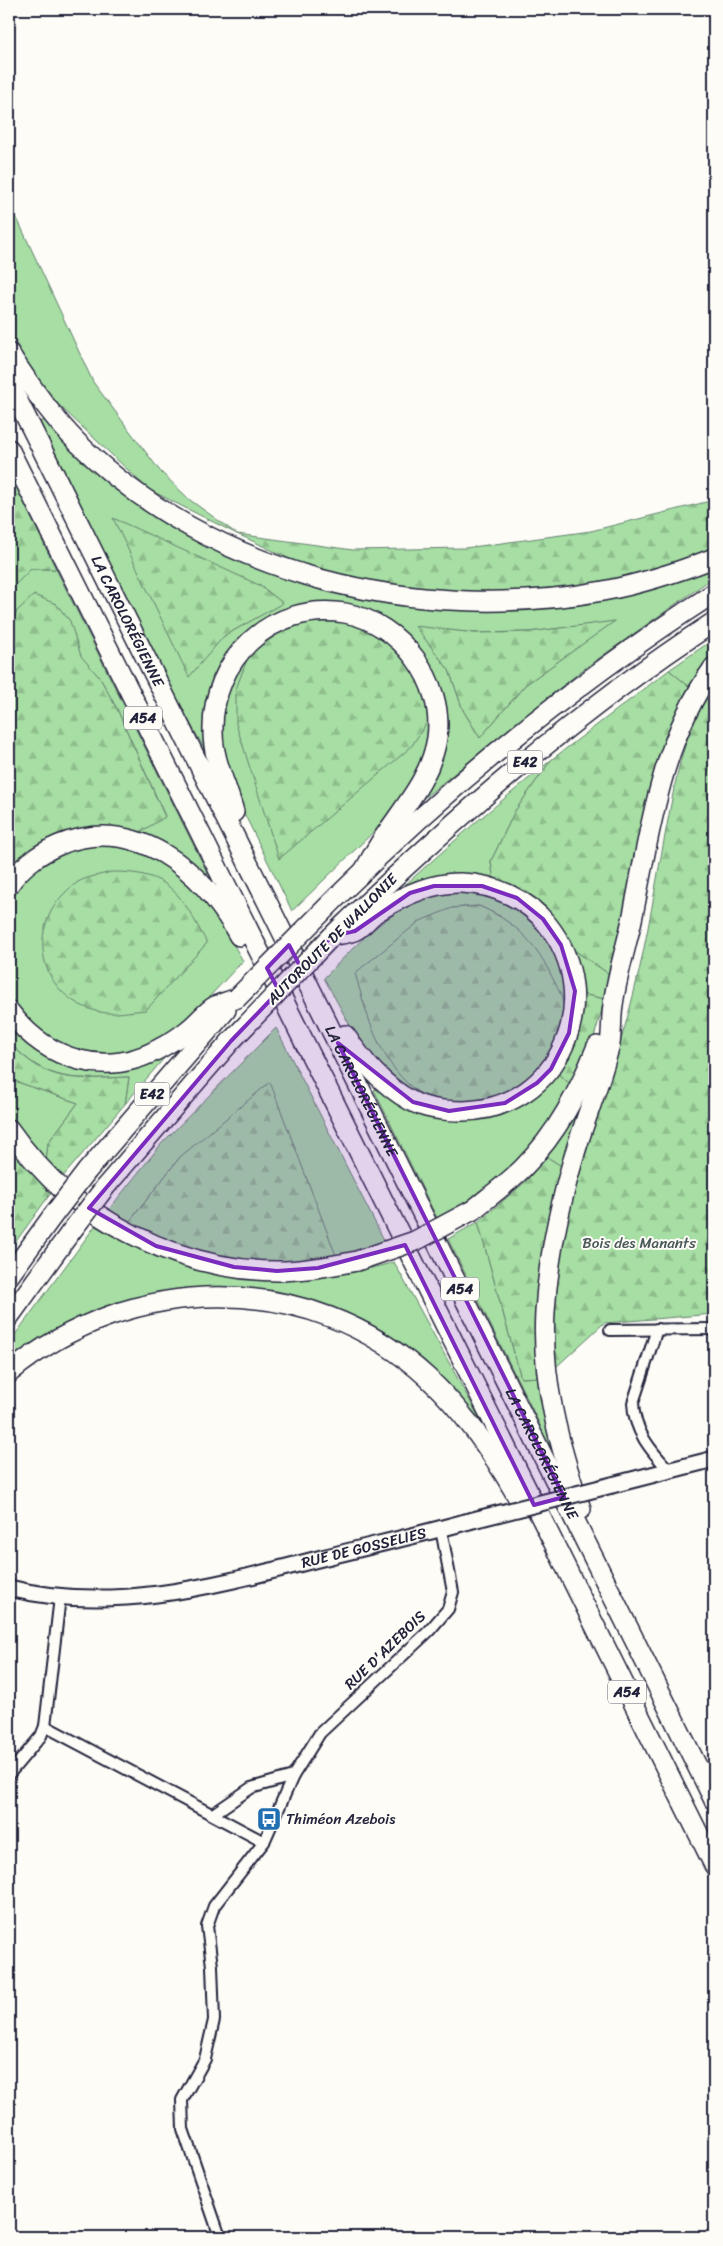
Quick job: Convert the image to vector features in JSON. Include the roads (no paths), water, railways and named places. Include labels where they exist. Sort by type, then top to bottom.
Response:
[{"type":"highway","points":[[9,353],[41,399],[76,442],[127,487],[180,522],[240,551],[302,575],[361,590],[431,599],[486,602],[543,599],[604,591],[678,572],[714,558]]},
{"type":"highway","name":"LA CAROLORÉGIENNE","points":[[9,384],[714,1800]]},
{"type":"highway","name":"LA CAROLORÉGIENNE","points":[[9,449],[714,1865]]},
{"type":"highway","name":"AUTOROUTE DE WALLONIE","points":[[216,1012],[237,998],[365,869],[440,801],[529,727],[611,664],[714,592]]},
{"type":"highway","points":[[247,861],[233,808],[215,754],[213,732],[220,685],[240,649],[261,632],[290,618],[330,612],[347,613],[379,626],[401,643],[422,666],[434,693],[437,736],[427,772],[413,798],[385,835],[365,869]]},
{"type":"highway","name":"AUTOROUTE DE WALLONIE","points":[[9,1317],[106,1186],[231,1041],[332,936],[352,925],[457,820],[544,746],[626,684],[714,622]]},
{"type":"highway","points":[[608,1586],[598,1549],[580,1508],[561,1450],[550,1400],[545,1352],[545,1312],[555,1232],[575,1154],[610,1043],[613,1004],[650,827],[665,768],[682,721],[714,667]]},
{"type":"highway","points":[[9,885],[28,864],[52,848],[77,838],[99,835],[123,836],[143,844],[178,863],[202,883],[216,900],[246,949],[277,987]]},
{"type":"highway","points":[[313,992],[367,1067],[390,1087],[412,1102],[449,1111],[486,1109],[505,1103],[522,1093],[537,1083],[550,1069],[569,1033],[574,1013],[575,991],[568,960],[561,945],[543,919],[530,907],[500,891],[461,883],[434,886],[410,893],[352,925]]},
{"type":"highway","points":[[9,1129],[22,1147],[68,1194],[120,1229],[156,1246],[191,1258],[234,1267],[277,1271],[318,1268],[357,1261],[415,1241],[473,1210],[524,1167],[556,1130],[581,1088],[613,1004]]},
{"type":"highway","points":[[9,1011],[23,1029],[43,1045],[68,1058],[88,1062],[115,1062],[141,1057],[164,1046],[216,1012]]},
{"type":"highway","name":"E42","points":[[9,1276],[87,1171],[216,1012]]},
{"type":"highway","points":[[9,1373],[42,1347],[108,1315],[178,1298],[249,1298],[307,1310],[344,1323],[375,1339],[427,1378],[470,1423],[522,1504],[541,1519]]},
{"type":"street","points":[[658,1329],[633,1403],[633,1414],[640,1431],[652,1451],[669,1470]]},
{"type":"street","points":[[610,1330],[714,1329]]},
{"type":"street","name":"RUE DE GOSSELIES","points":[[9,1588],[60,1597],[91,1600],[137,1598],[218,1584],[714,1459]]},
{"type":"street","name":"RUE D'AZEBOIS","points":[[220,2237],[183,2129],[182,2100],[205,2059],[214,2020],[212,1966],[207,1926],[214,1906],[264,1842],[293,1776],[320,1733],[429,1631],[448,1609],[452,1592],[441,1529]]},
{"type":"street","points":[[9,1774],[35,1743],[45,1726],[60,1597]]},
{"type":"street","points":[[45,1726],[264,1842]]},
{"type":"street","points":[[213,1814],[251,1788],[293,1776]]},
{"type":"place","name":"Thiméon Azebois","points":[[269,1819]]},
{"type":"park label","name":"Bois des Manants","points":[[639,1243]]}]
